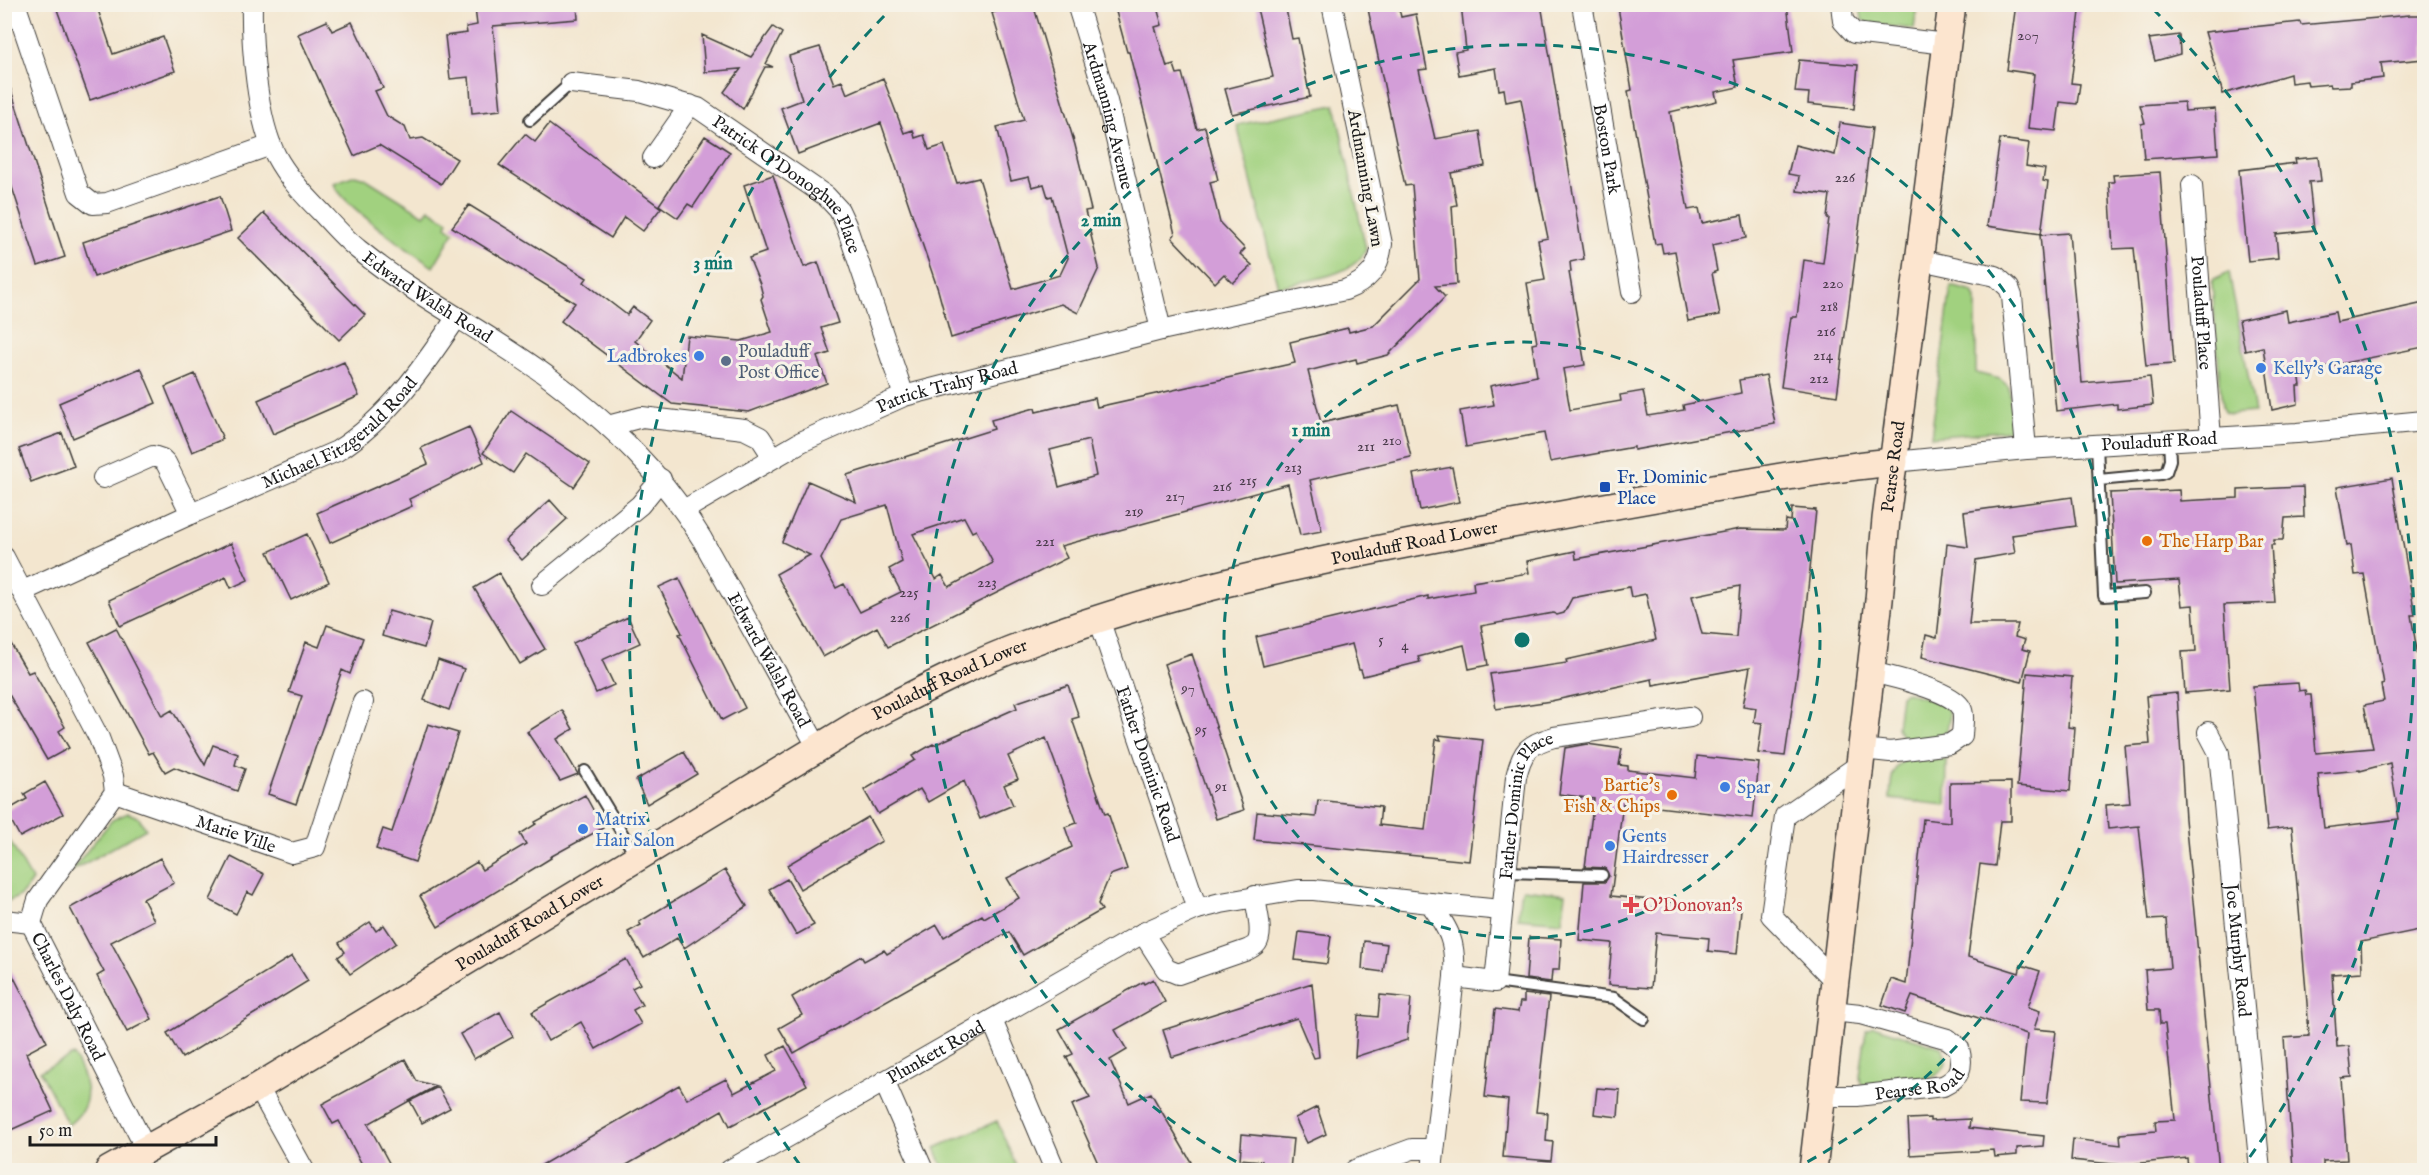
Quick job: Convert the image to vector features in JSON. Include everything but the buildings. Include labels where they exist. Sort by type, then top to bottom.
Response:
[{"type":"street","name":"Edward Walsh Road","points":[[252,4],[254,62],[271,145],[283,168],[358,249],[550,378],[644,459],[662,479],[684,510],[818,748]]},
{"type":"street","name":"Ardmanning Avenue","points":[[1077,4],[1107,101],[1161,330]]},
{"type":"street","name":"Ardmanning Lawn","points":[[1230,315],[1345,290],[1368,279],[1378,266],[1382,244],[1332,4]]},
{"type":"street","name":"Boston Park","points":[[1582,4],[1632,292]]},
{"type":"street","points":[[1840,4],[1843,21],[1854,33],[1946,44]]},
{"type":"street","name":"Pearse Road","points":[[1813,1170],[1894,462],[1952,4]]},
{"type":"street","points":[[16,6],[79,193],[93,204],[107,203],[271,145]]},
{"type":"street","name":"Patrick O'Donoghue Place","points":[[571,83],[639,91],[698,108],[826,196],[839,210],[846,225],[904,396]]},
{"type":"street","points":[[653,158],[690,105]]},
{"type":"street","name":"Pouladuff Place","points":[[2192,185],[2211,438]]},
{"type":"street","points":[[1920,260],[1996,276],[2009,288],[2012,297],[2026,449]]},
{"type":"street","name":"Patrick Trahy Road","points":[[684,510],[773,457],[904,396],[1161,330],[1230,315]]},
{"type":"street","name":"Michael Fitzgerald Road","points":[[23,591],[191,514],[337,451],[357,439],[374,424],[414,377],[457,317]]},
{"type":"street","points":[[608,426],[642,417],[744,429],[759,437],[773,457]]},
{"type":"street","name":"Pouladuff Road","points":[[1894,462],[2026,449],[2424,426]]},
{"type":"street","points":[[103,478],[153,456],[162,459],[191,514]]},
{"type":"street","name":"Pouladuff Road Lower","points":[[109,1170],[147,1151],[258,1087],[866,719],[955,675],[1026,644],[1099,619],[1230,581],[1419,541],[1808,472],[1894,462]]},
{"type":"street","points":[[542,585],[640,505],[662,479]]},
{"type":"street","points":[[4,557],[99,738],[111,768],[115,792]]},
{"type":"street","name":"Father Dominic Road","points":[[1099,619],[1197,909]]},
{"type":"street","points":[[1835,981],[1771,915],[1785,816],[1860,757],[1950,744],[1962,736],[1963,711],[1951,699],[1910,681],[1870,672]]},
{"type":"street","name":"Marie Ville","points":[[115,792],[292,853],[315,847],[363,702]]},
{"type":"street","name":"Father Dominic Place","points":[[1501,910],[1516,777],[1520,760],[1526,750],[1541,741],[1554,737],[1690,717]]},
{"type":"street","name":"Joe Murphy Road","points":[[2208,732],[2219,753],[2260,1170]]},
{"type":"street","name":"Charles Daly Road","points":[[115,792],[38,900],[31,923],[147,1151]]},
{"type":"street","points":[[1255,896],[1260,931],[1259,941],[1247,950],[1178,974],[1166,969],[1143,933],[1197,909],[1255,896],[1314,890],[1501,910],[1495,982],[1454,977]]},
{"type":"street","points":[[1430,903],[1450,934],[1455,954],[1432,1170]]},
{"type":"street","points":[[4,920],[31,923]]},
{"type":"street","name":"Plunkett Road","points":[[730,1170],[1143,933]]},
{"type":"street","name":"Pearse Road","points":[[1823,1096],[1857,1096],[1943,1086],[1954,1081],[1959,1074],[1961,1063],[1959,1048],[1948,1039],[1860,1014],[1832,1011]]},
{"type":"street","points":[[992,1020],[1055,1170]]},
{"type":"street","points":[[884,1081],[923,1170]]},
{"type":"street","points":[[258,1087],[304,1170]]},
{"type":"street","points":[[1355,1170],[1412,1149],[1434,1149]]},
{"type":"lane","points":[[530,120],[571,83]]},
{"type":"lane","points":[[2099,480],[2166,472],[2170,460],[2169,440]]},
{"type":"lane","points":[[2097,445],[2104,596],[2145,593]]},
{"type":"lane","points":[[585,771],[637,858]]},
{"type":"lane","points":[[1506,872],[1602,875]]},
{"type":"lane","points":[[1495,982],[1614,998],[1644,1019]]},
{"type":"green space","points":[[1860,5],[1917,5],[1914,29],[1869,24],[1862,20]]},
{"type":"green space","points":[[1335,105],[1366,249],[1351,266],[1340,271],[1328,276],[1278,287],[1237,125]]},
{"type":"green space","points":[[355,175],[365,178],[424,215],[429,209],[448,221],[446,226],[454,232],[433,267],[378,227],[339,192],[334,183]]},
{"type":"green space","points":[[2229,272],[2255,412],[2230,414],[2224,412],[2222,407],[2212,283],[2214,279]]},
{"type":"green space","points":[[1951,286],[1973,292],[1976,299],[1976,373],[2000,379],[2009,387],[2013,430],[1931,437]]},
{"type":"green space","points":[[1906,692],[1946,707],[1949,718],[1946,733],[1941,736],[1907,740],[1903,738],[1897,728],[1901,695]]},
{"type":"green space","points":[[1910,759],[1947,760],[1946,805],[1890,799],[1891,780],[1895,769],[1903,761]]},
{"type":"green space","points":[[128,813],[138,817],[146,829],[70,872],[112,820]]},
{"type":"green space","points":[[4,831],[32,880],[21,894],[5,902]]},
{"type":"green space","points":[[1523,889],[1566,894],[1562,922],[1518,918],[1520,894]]},
{"type":"green space","points":[[1873,1026],[1941,1047],[1946,1060],[1943,1069],[1934,1076],[1920,1080],[1866,1087],[1861,1083],[1860,1077],[1866,1030]]},
{"type":"green space","points":[[73,1055],[87,1092],[83,1109],[68,1125],[40,1071]]},
{"type":"green space","points":[[997,1121],[1018,1170],[944,1170],[935,1148]]},
{"type":"place","name":"Ladbrokes","points":[[699,356]]},
{"type":"place","name":"Pouladuff Post Office","points":[[726,361]]},
{"type":"place","name":"Kelly's Garage","points":[[2261,368]]},
{"type":"place","name":"Fr. Dominic Place","points":[[1605,487]]},
{"type":"place","name":"The Harp Bar","points":[[2147,541]]},
{"type":"place","name":"Spar","points":[[1725,787]]},
{"type":"place","name":"Bartie's Fish & Chips","points":[[1672,795]]},
{"type":"place","name":"Matrix Hair Salon","points":[[583,829]]},
{"type":"place","name":"Gents Hairdresser","points":[[1610,846]]},
{"type":"place","name":"O'Donovan's","points":[[1631,905]]}]
